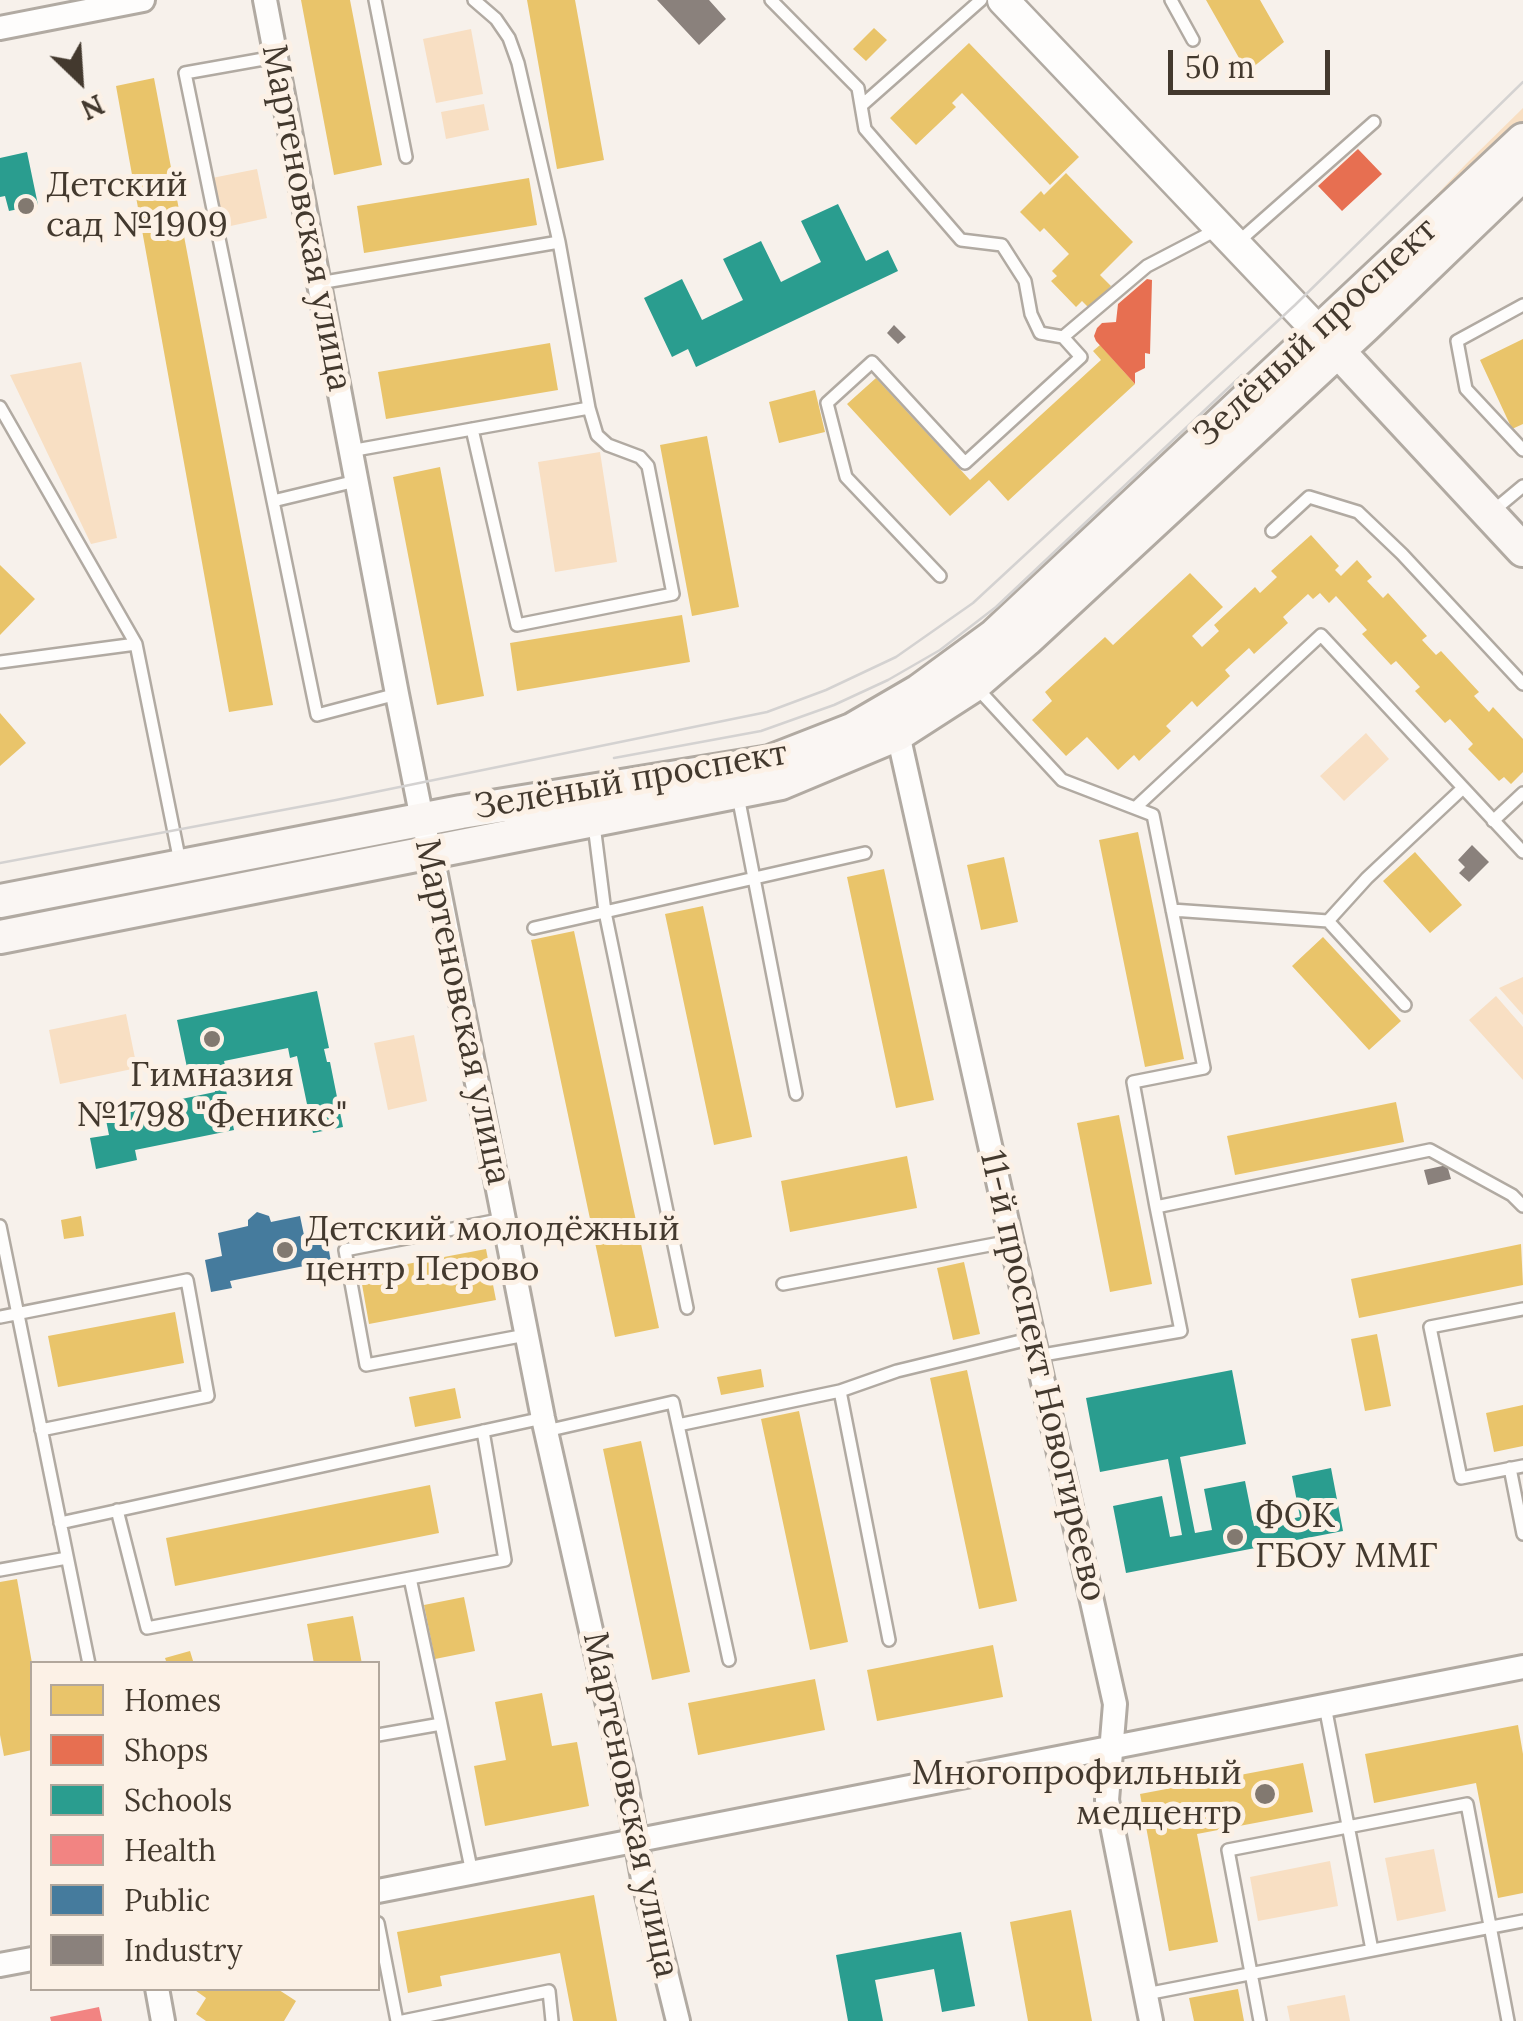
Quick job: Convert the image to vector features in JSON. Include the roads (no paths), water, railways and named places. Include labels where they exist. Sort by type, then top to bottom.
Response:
[{"type":"main road","name":"Зелёный проспект","points":[[0,937],[782,783],[898,734],[974,685],[1026,640],[1328,341],[1523,140]]},
{"type":"main road","name":"Зелёный проспект","points":[[0,901],[422,819],[770,762],[852,730],[919,691],[994,636],[1523,174]]},
{"type":"main road","points":[[1328,341],[1523,550]]},
{"type":"street","points":[[0,28],[143,0]]},
{"type":"street","name":"Мартеновская улица","points":[[264,0],[397,694],[544,1425],[678,2021]]},
{"type":"street","points":[[1003,0],[1328,341]]},
{"type":"street","name":"11-й проспект Новогиреево","points":[[898,734],[1115,1704],[1107,1800],[1151,2021]]},
{"type":"street","points":[[380,1891],[1523,1667]]},
{"type":"street","points":[[0,1965],[30,1959]]},
{"type":"street","points":[[158,1991],[163,2021]]},
{"type":"lane","points":[[375,0],[406,157]]},
{"type":"lane","points":[[472,429],[517,625],[673,594],[648,466],[640,457],[608,445],[592,425],[559,242],[518,64],[510,38],[496,18],[474,0]]},
{"type":"lane","points":[[771,0],[858,88],[865,129],[961,240],[1002,245],[1026,281],[1031,314],[1040,333],[1063,337],[1081,357],[965,463],[872,362],[827,403],[846,476],[940,576]]},
{"type":"lane","points":[[861,106],[981,0]]},
{"type":"lane","points":[[1171,0],[1193,40]]},
{"type":"lane","points":[[275,57],[185,73],[318,714],[397,694]]},
{"type":"lane","points":[[1063,337],[1147,266],[1229,236],[1374,122]]},
{"type":"lane","points":[[318,283],[559,242]]},
{"type":"lane","points":[[1523,305],[1457,341],[1466,389],[1523,450]]},
{"type":"lane","points":[[0,407],[136,644],[180,866]]},
{"type":"lane","points":[[350,450],[589,408]]},
{"type":"lane","points":[[273,500],[356,481]]},
{"type":"lane","points":[[1490,514],[1523,486]]},
{"type":"lane","points":[[1272,531],[1309,496],[1358,512],[1523,684]]},
{"type":"lane","points":[[1135,808],[1321,635],[1523,852]]},
{"type":"lane","points":[[0,662],[136,644]]},
{"type":"lane","points":[[678,1425],[840,1391],[897,1370],[1035,1347],[1180,1331],[1133,1082],[1204,1068],[1152,814],[1062,780],[974,685]]},
{"type":"lane","points":[[1328,921],[1367,878],[1464,788]]},
{"type":"lane","points":[[737,792],[796,1094]]},
{"type":"lane","points":[[1494,820],[1523,793]]},
{"type":"lane","points":[[594,821],[605,912],[687,1308]]},
{"type":"lane","points":[[534,928],[865,853]]},
{"type":"lane","points":[[1172,910],[1328,921],[1405,1005]]},
{"type":"lane","points":[[1156,1207],[1430,1150],[1512,1195],[1523,1206]]},
{"type":"lane","points":[[504,1219],[345,1250],[366,1365],[526,1335]]},
{"type":"lane","points":[[0,1226],[88,1661]]},
{"type":"lane","points":[[783,1284],[1012,1242]]},
{"type":"lane","points":[[0,1316],[187,1280],[208,1396],[41,1430]]},
{"type":"lane","points":[[1523,1309],[1430,1327],[1461,1478],[1516,1467],[1523,1534]]},
{"type":"lane","points":[[840,1391],[889,1640]]},
{"type":"lane","points":[[60,1522],[484,1431],[544,1425],[673,1402],[728,1660]]},
{"type":"lane","points":[[117,1510],[147,1628],[504,1560],[484,1431]]},
{"type":"lane","points":[[0,1570],[67,1558]]},
{"type":"lane","points":[[410,1578],[472,1873]]},
{"type":"lane","points":[[1326,1706],[1372,1950]]},
{"type":"lane","points":[[380,1735],[441,1724]]},
{"type":"lane","points":[[1260,2021],[1228,1850],[1467,1804],[1508,2021]]},
{"type":"lane","points":[[1146,1994],[1523,1921]]},
{"type":"lane","points":[[380,1932],[400,2021],[549,1991],[552,2021]]},
{"type":"tram line","points":[[0,863],[336,800],[767,712],[896,657],[973,603],[1295,305],[1523,82]]},
{"type":"tram line","points":[[614,758],[761,731],[834,705],[940,650],[996,607],[1242,375]]},
{"type":"place","name":"Детский сад №1909","points":[[26,206]]},
{"type":"place","name":"Гимназия №1798 \"Феникс\"","points":[[212,1039]]},
{"type":"place","name":"Детский молодёжный центр Перово","points":[[285,1250]]},
{"type":"place","name":"ФОК ГБОУ ММГ","points":[[1235,1537]]},
{"type":"place","name":"Многопрофильный медцентр","points":[[1265,1794]]}]
